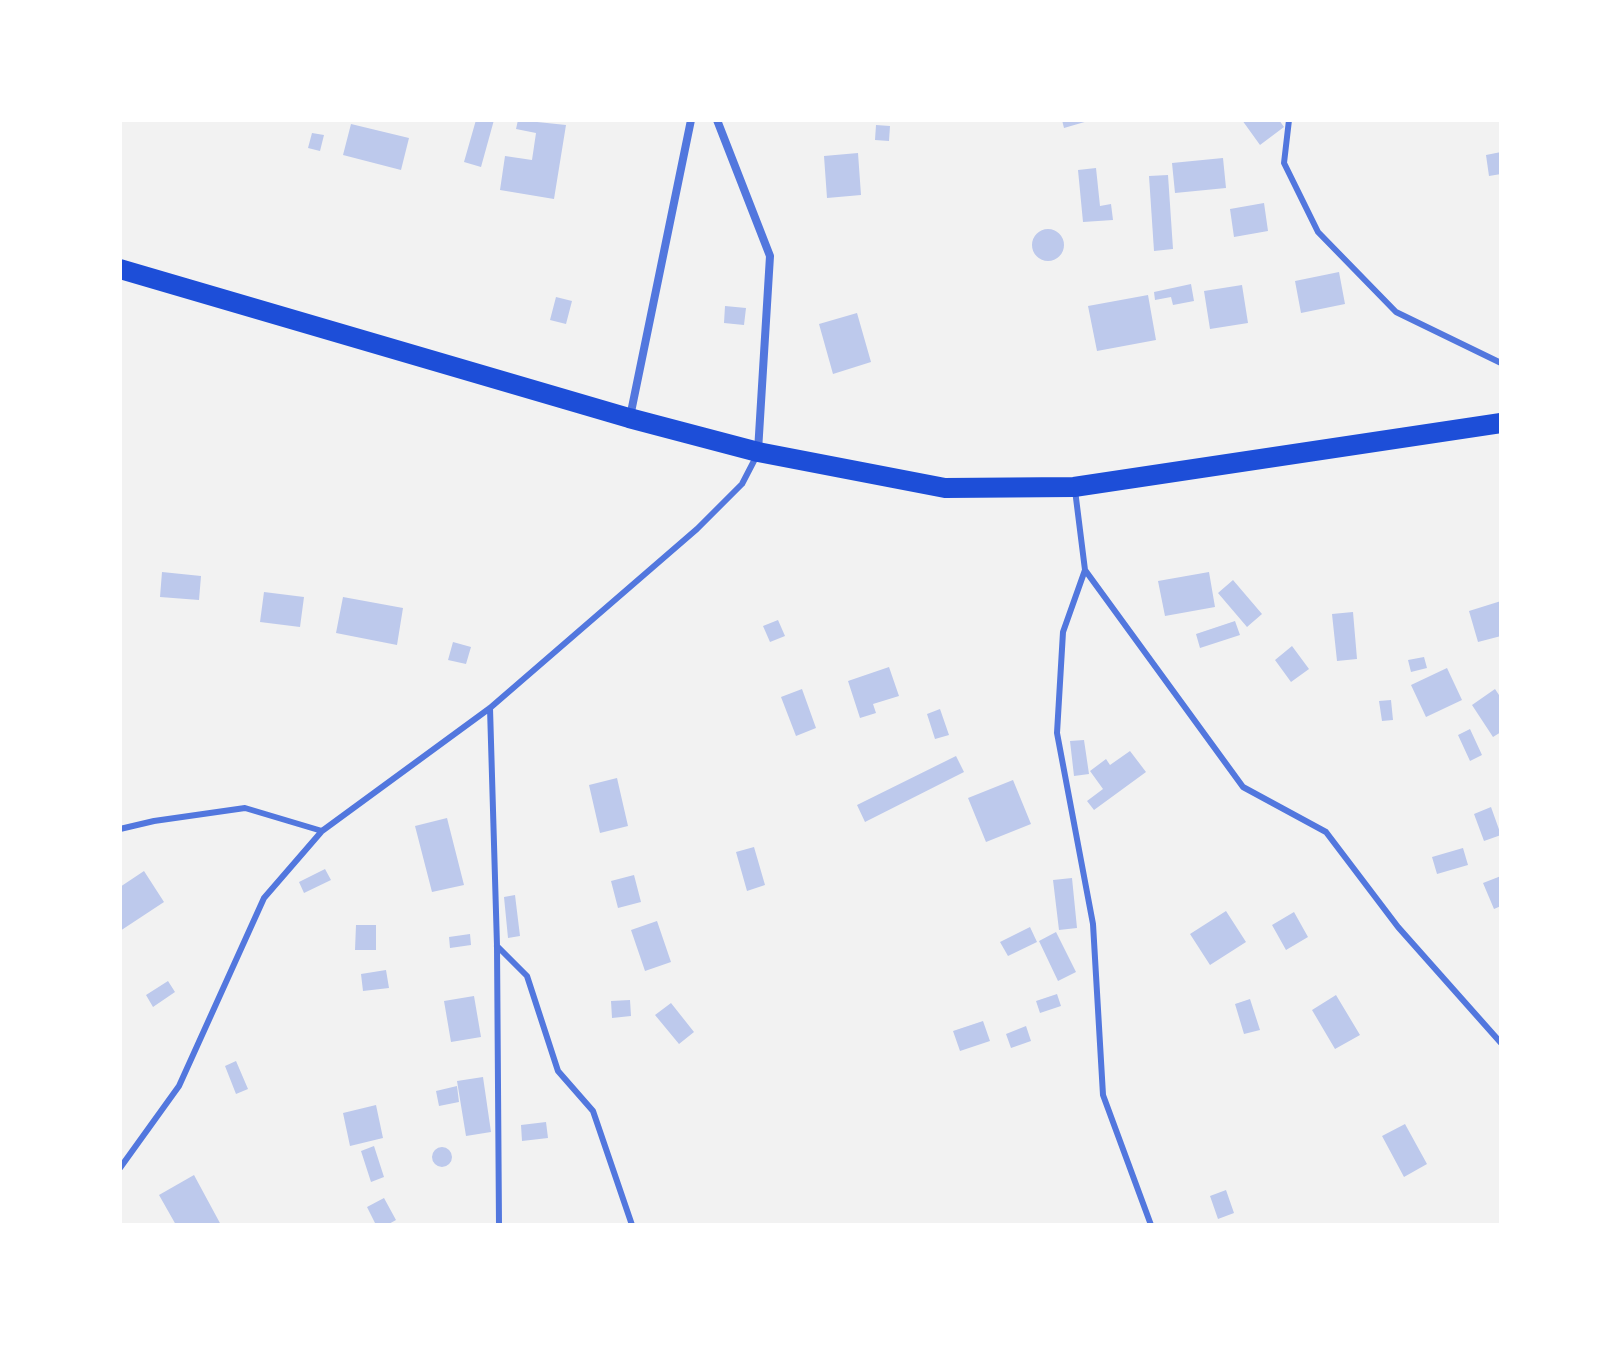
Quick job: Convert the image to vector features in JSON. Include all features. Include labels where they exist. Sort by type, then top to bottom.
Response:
[{"type":"main road","points":[[120,269],[629,418],[758,452],[945,488],[1074,487],[1501,423]]},
{"type":"street","points":[[629,418],[691,120]]},
{"type":"street","points":[[717,120],[770,256],[758,452]]},
{"type":"lane","points":[[1289,120],[1284,163],[1318,232],[1396,312],[1501,363]]},
{"type":"lane","points":[[120,1168],[179,1086],[264,898],[322,831],[490,708],[697,529],[742,484],[758,452]]},
{"type":"lane","points":[[1074,487],[1085,570],[1063,632],[1057,733],[1093,924],[1103,1095],[1151,1225]]},
{"type":"lane","points":[[1085,570],[1243,787],[1326,832],[1398,927],[1501,1043]]},
{"type":"lane","points":[[490,708],[497,946],[499,1225]]},
{"type":"lane","points":[[120,829],[245,808],[322,831]]},
{"type":"lane","points":[[497,946],[527,976],[558,1071],[593,1111],[632,1225]]},
{"type":"building","points":[[476,120],[494,120],[481,167],[464,162]]},
{"type":"building","points":[[518,120],[566,125],[554,199],[500,190],[505,156],[532,160],[536,133],[516,129]]},
{"type":"building","points":[[1062,120],[1088,120],[1088,121],[1064,128]]},
{"type":"building","points":[[1242,120],[1279,120],[1284,127],[1260,145]]},
{"type":"building","points":[[351,124],[409,138],[401,170],[343,155]]},
{"type":"building","points":[[876,125],[890,126],[889,141],[875,140]]},
{"type":"building","points":[[312,133],[324,135],[320,151],[308,148]]},
{"type":"building","points":[[1501,152],[1501,174],[1489,176],[1486,155]]},
{"type":"building","points":[[858,153],[861,195],[827,198],[824,156]]},
{"type":"building","points":[[1223,158],[1226,188],[1175,193],[1172,163]]},
{"type":"building","points":[[1096,168],[1100,206],[1111,204],[1113,220],[1083,222],[1078,170]]},
{"type":"building","points":[[1168,175],[1173,249],[1154,251],[1149,176]]},
{"type":"building","points":[[1264,203],[1268,231],[1234,237],[1230,209]]},
{"type":"building","points":[[1048,229],[1059,234],[1064,245],[1059,256],[1048,261],[1037,256],[1032,245],[1037,234]]},
{"type":"building","points":[[1339,272],[1345,304],[1301,313],[1295,281]]},
{"type":"building","points":[[1191,284],[1194,301],[1173,305],[1171,297],[1155,300],[1154,292]]},
{"type":"building","points":[[1242,285],[1248,323],[1210,329],[1204,291]]},
{"type":"building","points":[[1148,295],[1156,340],[1097,351],[1088,306]]},
{"type":"building","points":[[556,297],[572,301],[566,324],[550,320]]},
{"type":"building","points":[[725,306],[746,308],[744,325],[724,323]]},
{"type":"building","points":[[857,313],[871,362],[833,374],[819,324]]},
{"type":"building","points":[[162,572],[201,576],[199,600],[160,597]]},
{"type":"building","points":[[1209,572],[1215,607],[1165,616],[1158,581]]},
{"type":"building","points":[[1233,580],[1262,614],[1247,627],[1218,593]]},
{"type":"building","points":[[264,592],[304,597],[300,627],[260,622]]},
{"type":"building","points":[[343,597],[403,608],[397,645],[336,633]]},
{"type":"building","points":[[1501,601],[1501,636],[1478,642],[1469,611]]},
{"type":"building","points":[[1353,612],[1357,659],[1337,661],[1332,614]]},
{"type":"building","points":[[778,620],[785,636],[770,642],[763,626]]},
{"type":"building","points":[[1235,621],[1240,635],[1200,648],[1196,634]]},
{"type":"building","points":[[453,642],[471,647],[466,664],[448,660]]},
{"type":"building","points":[[1292,646],[1309,669],[1291,682],[1275,660]]},
{"type":"building","points":[[1424,657],[1427,668],[1411,672],[1408,660]]},
{"type":"building","points":[[889,667],[899,696],[873,704],[876,713],[860,718],[848,681]]},
{"type":"building","points":[[1447,668],[1462,700],[1426,717],[1411,685]]},
{"type":"building","points":[[802,689],[816,728],[796,736],[781,697]]},
{"type":"building","points":[[1495,689],[1501,698],[1501,732],[1493,737],[1472,705]]},
{"type":"building","points":[[1391,700],[1393,720],[1382,721],[1379,701]]},
{"type":"building","points":[[940,709],[949,735],[935,739],[927,714]]},
{"type":"building","points":[[1470,729],[1482,755],[1470,761],[1458,735]]},
{"type":"building","points":[[1084,740],[1089,774],[1074,776],[1070,741]]},
{"type":"building","points":[[1130,751],[1146,772],[1094,810],[1087,801],[1103,789],[1090,771],[1106,759],[1110,765]]},
{"type":"building","points":[[956,756],[964,772],[865,822],[857,805]]},
{"type":"building","points":[[617,778],[628,826],[600,833],[589,785]]},
{"type":"building","points":[[1013,780],[1031,824],[986,842],[968,798]]},
{"type":"building","points":[[1491,807],[1501,835],[1484,841],[1474,814]]},
{"type":"building","points":[[447,818],[464,885],[432,892],[415,826]]},
{"type":"building","points":[[754,847],[765,885],[747,891],[736,852]]},
{"type":"building","points":[[1463,848],[1468,865],[1437,874],[1432,857]]},
{"type":"building","points":[[325,869],[331,880],[304,893],[299,882]]},
{"type":"building","points":[[144,871],[164,902],[120,931],[120,887]]},
{"type":"building","points":[[634,875],[641,902],[618,908],[611,881]]},
{"type":"building","points":[[1501,876],[1501,906],[1494,909],[1483,883]]},
{"type":"building","points":[[1072,878],[1077,928],[1059,930],[1053,880]]},
{"type":"building","points":[[515,895],[520,936],[508,938],[504,897]]},
{"type":"building","points":[[1226,911],[1246,942],[1210,965],[1190,934]]},
{"type":"building","points":[[1294,912],[1308,937],[1286,950],[1272,925]]},
{"type":"building","points":[[657,921],[671,962],[645,971],[631,930]]},
{"type":"building","points":[[356,925],[376,925],[376,950],[355,950]]},
{"type":"building","points":[[1030,927],[1037,942],[1008,956],[1000,942]]},
{"type":"building","points":[[1056,932],[1076,972],[1058,981],[1039,941]]},
{"type":"building","points":[[470,934],[471,945],[450,948],[449,937]]},
{"type":"building","points":[[386,970],[389,988],[363,991],[361,974]]},
{"type":"building","points":[[168,981],[175,992],[153,1007],[146,995]]},
{"type":"building","points":[[1057,994],[1061,1006],[1040,1013],[1036,1001]]},
{"type":"building","points":[[1336,995],[1360,1035],[1335,1049],[1312,1010]]},
{"type":"building","points":[[474,996],[481,1037],[451,1042],[444,1001]]},
{"type":"building","points":[[1250,999],[1260,1030],[1244,1034],[1235,1004]]},
{"type":"building","points":[[630,1000],[631,1016],[612,1018],[611,1001]]},
{"type":"building","points":[[671,1003],[694,1032],[679,1044],[655,1015]]},
{"type":"building","points":[[983,1021],[990,1041],[960,1051],[953,1031]]},
{"type":"building","points":[[1026,1026],[1031,1041],[1011,1048],[1006,1034]]},
{"type":"building","points":[[236,1061],[248,1089],[236,1094],[225,1066]]},
{"type":"building","points":[[483,1077],[491,1132],[466,1136],[457,1081]]},
{"type":"building","points":[[457,1086],[459,1102],[439,1106],[436,1091]]},
{"type":"building","points":[[376,1105],[383,1138],[350,1146],[343,1113]]},
{"type":"building","points":[[546,1122],[548,1138],[522,1141],[521,1125]]},
{"type":"building","points":[[1405,1124],[1427,1164],[1404,1177],[1382,1136]]},
{"type":"building","points":[[374,1146],[384,1177],[371,1182],[361,1151]]},
{"type":"building","points":[[438,1147],[446,1147],[452,1157],[446,1167],[438,1167],[432,1161],[432,1153]]},
{"type":"building","points":[[194,1175],[221,1225],[176,1225],[159,1195]]},
{"type":"building","points":[[1226,1190],[1234,1213],[1218,1219],[1210,1196]]},
{"type":"building","points":[[384,1198],[396,1220],[387,1225],[376,1225],[367,1207]]}]
